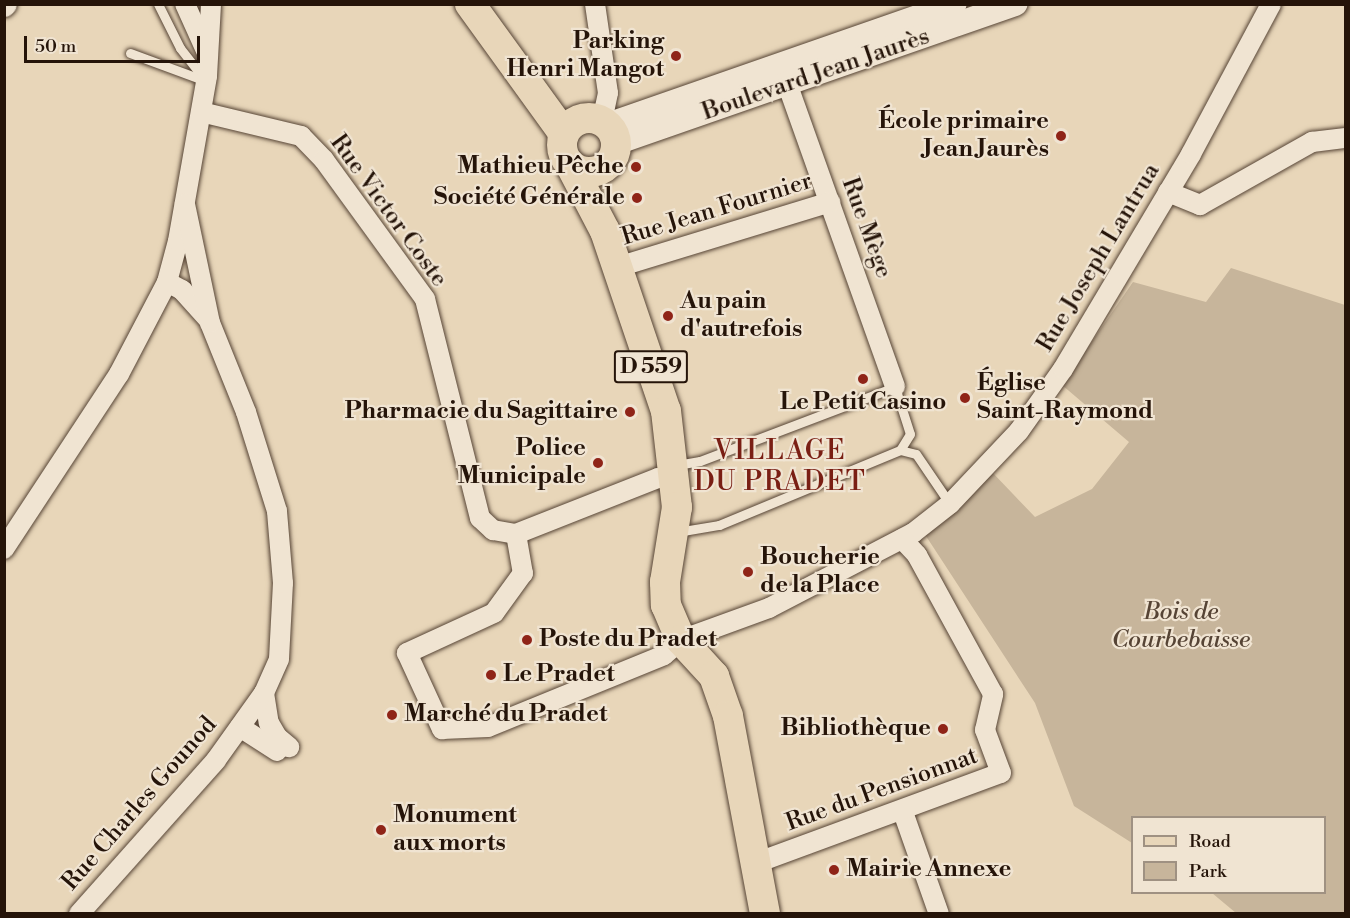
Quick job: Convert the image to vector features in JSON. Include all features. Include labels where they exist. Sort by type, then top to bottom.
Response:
[{"type":"main road","points":[[470,4],[564,134]]},
{"type":"main road","points":[[605,231],[603,183],[609,138],[594,118],[576,121],[564,134],[562,151],[571,166],[587,173],[609,138]]},
{"type":"main road","name":"D 559","points":[[571,166],[605,231],[666,411],[675,496],[664,582],[666,605],[681,640],[714,676],[728,716],[765,914]]},
{"type":"street","points":[[185,4],[208,57]]},
{"type":"street","points":[[4,549],[119,374],[168,282],[185,204],[201,112],[208,57],[211,4]]},
{"type":"street","points":[[594,4],[608,93],[609,138]]},
{"type":"street","name":"Boulevard Jean Jaurès","points":[[609,138],[788,86],[1015,4]]},
{"type":"street","name":"Rue Joseph Lantrua","points":[[516,534],[523,573],[494,613],[407,653],[442,729],[488,728],[664,655],[681,640],[769,608],[907,536],[950,504],[1019,431],[1057,378],[1121,275],[1271,4]]},
{"type":"street","name":"Boulevard Jean Jaurès","points":[[609,138],[944,6]]},
{"type":"street","name":"Rue Mège","points":[[788,86],[895,387]]},
{"type":"street","name":"Rue Victor Coste","points":[[201,112],[301,136],[324,160],[425,299],[480,518],[493,530],[516,534]]},
{"type":"street","points":[[1168,192],[1200,205],[1312,142],[1346,138]]},
{"type":"street","name":"Rue Jean Fournier","points":[[618,267],[830,202]]},
{"type":"street","points":[[185,204],[210,323]]},
{"type":"street","points":[[168,282],[182,290],[210,323]]},
{"type":"street","name":"Rue Charles Gounod","points":[[79,914],[216,760],[264,693],[279,659],[283,583],[277,511],[246,412],[210,323]]},
{"type":"street","points":[[516,534],[658,478],[675,496]]},
{"type":"street","name":"Rue du Pensionnat","points":[[756,863],[903,812],[1001,773],[985,730],[993,694],[907,536]]},
{"type":"street","points":[[240,727],[283,749],[269,723],[264,693]]},
{"type":"street","points":[[903,812],[939,914]]},
{"type":"lane","points":[[158,4],[180,48],[205,81]]},
{"type":"lane","points":[[130,53],[205,81]]},
{"type":"lane","points":[[895,387],[910,434],[900,450],[720,525],[675,496],[700,461],[895,387]]},
{"type":"lane","points":[[900,450],[916,454],[950,504]]},
{"type":"green space","name":"Bois de Courbebaisse","points":[[1231,268],[1345,305],[1345,913],[1236,913],[1213,894],[1326,894],[1326,816],[1131,816],[1131,842],[1074,806],[1035,703],[924,533],[991,471],[1035,517],[1092,489],[1129,442],[1062,385],[1133,282],[1206,302]]},
{"type":"place","name":"Parking Henri Mangot","points":[[676,56]]},
{"type":"place","name":"École primaire Jean Jaurès","points":[[1061,136]]},
{"type":"place","name":"Mathieu Pêche","points":[[636,167]]},
{"type":"place","name":"Société Générale","points":[[637,198]]},
{"type":"place","name":"Au pain d'autrefois","points":[[668,316]]},
{"type":"place","name":"Le Petit Casino","points":[[863,379]]},
{"type":"place","name":"Église Saint-Raymond","points":[[965,398]]},
{"type":"place","name":"Pharmacie du Sagittaire","points":[[630,412]]},
{"type":"place","name":"Police Municipale","points":[[598,463]]},
{"type":"place","name":"Boucherie de la Place","points":[[748,572]]},
{"type":"place","name":"Poste du Pradet","points":[[527,640]]},
{"type":"place","name":"Le Pradet","points":[[491,675]]},
{"type":"place","name":"Marché du Pradet","points":[[392,715]]},
{"type":"place","name":"Bibliothèque","points":[[943,729]]},
{"type":"place","name":"Monument aux morts","points":[[381,830]]},
{"type":"place","name":"Mairie Annexe","points":[[834,870]]},
{"type":"district","name":"VILLAGE DU PRADET","points":[[780,466]]}]
